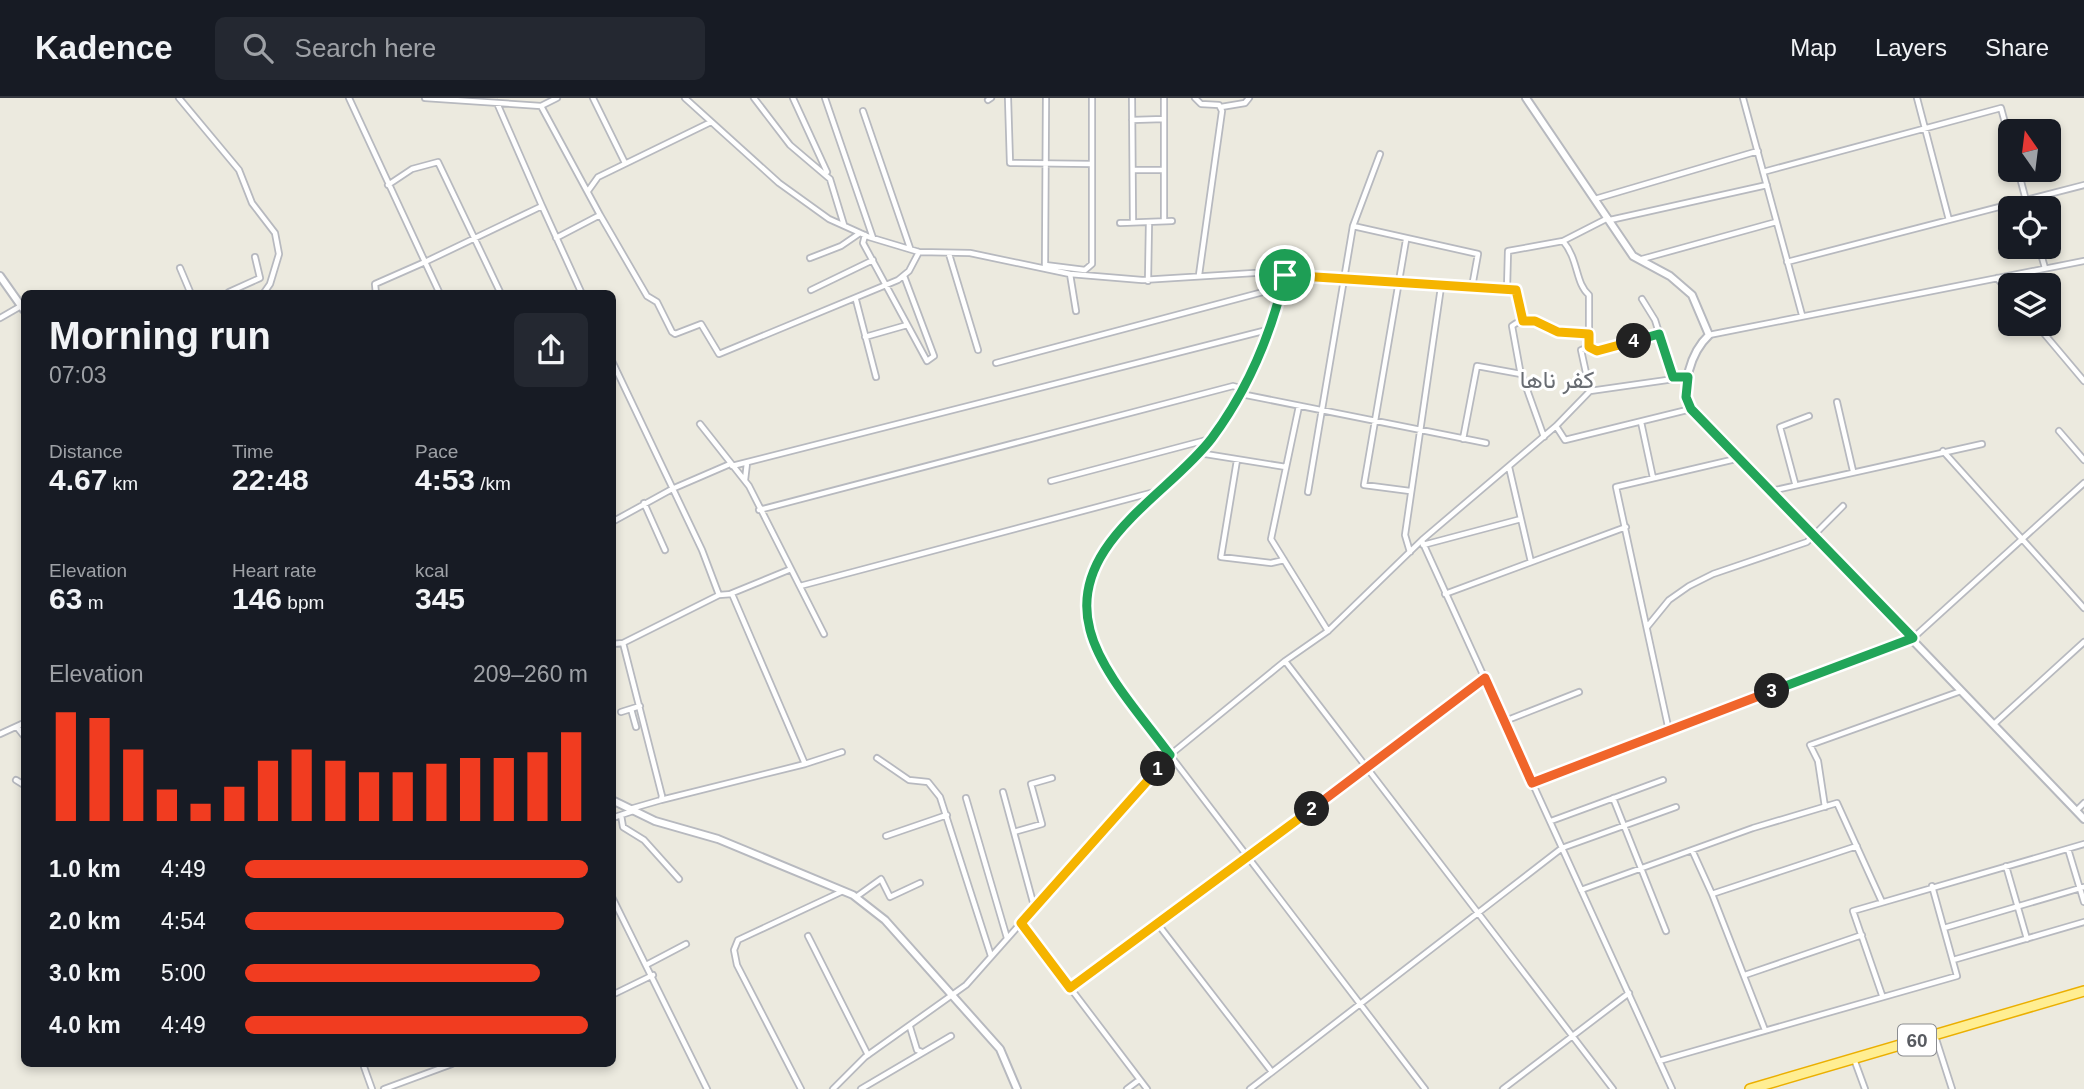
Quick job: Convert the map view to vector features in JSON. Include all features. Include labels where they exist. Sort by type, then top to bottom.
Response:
[{"type":"highway","name":"60","points":[[1750,1089],[2084,991]]},
{"type":"street","points":[[180,98],[196,122],[239,170],[252,203],[275,233],[279,254],[266,290]]},
{"type":"street","points":[[349,98],[438,290]]},
{"type":"street","points":[[425,98],[541,106],[557,98]]},
{"type":"street","points":[[593,98],[625,163]]},
{"type":"street","points":[[685,98],[779,183],[829,219],[873,239],[919,252],[977,254],[1070,274],[1148,281],[1199,275],[1285,275],[1516,290],[1523,321]]},
{"type":"street","points":[[754,98],[790,145],[830,179]]},
{"type":"street","points":[[793,98],[830,179],[845,226]]},
{"type":"street","points":[[825,98],[873,239]]},
{"type":"street","points":[[1008,98],[1009,162],[1092,164]]},
{"type":"street","points":[[1045,267],[1046,98]]},
{"type":"street","points":[[1045,267],[1085,270],[1091,266],[1092,98]]},
{"type":"street","points":[[1132,98],[1133,222]]},
{"type":"street","points":[[1164,98],[1164,221]]},
{"type":"street","points":[[1195,98],[1201,104],[1221,107],[1243,104],[1249,98]]},
{"type":"street","points":[[1526,98],[1633,256],[1670,276],[1692,295],[1709,335]]},
{"type":"street","points":[[1744,98],[1802,315]]},
{"type":"street","points":[[1917,98],[1949,220]]},
{"type":"street","points":[[497,103],[580,290]]},
{"type":"street","points":[[541,106],[600,215],[647,296],[657,302],[672,332],[675,334],[701,324],[719,354],[887,285],[904,276],[919,252]]},
{"type":"street","points":[[1199,275],[1221,107]]},
{"type":"street","points":[[1763,172],[2001,108],[2004,119]]},
{"type":"street","points":[[863,111],[911,249]]},
{"type":"street","points":[[1132,120],[1164,119]]},
{"type":"street","points":[[589,191],[598,177],[711,122]]},
{"type":"street","points":[[1595,199],[1758,151]]},
{"type":"street","points":[[1308,492],[1353,226],[1380,154]]},
{"type":"street","points":[[388,185],[391,180],[404,173],[433,161],[439,162],[499,290]]},
{"type":"street","points":[[1133,170],[1164,170]]},
{"type":"street","points":[[1507,289],[1508,251],[1563,242],[1609,219],[1766,185]]},
{"type":"street","points":[[2041,196],[2084,185]]},
{"type":"street","points":[[376,290],[375,284],[542,206]]},
{"type":"street","points":[[1787,262],[1998,207]]},
{"type":"street","points":[[556,238],[600,215]]},
{"type":"street","points":[[1120,223],[1172,221]]},
{"type":"street","points":[[1148,281],[1149,222]]},
{"type":"street","points":[[1633,256],[1643,260],[1776,222]]},
{"type":"street","points":[[1353,226],[1478,254],[1472,287]]},
{"type":"street","points":[[810,257],[841,246],[862,234]]},
{"type":"street","points":[[862,234],[863,242],[924,360],[933,359],[904,276]]},
{"type":"street","points":[[1406,240],[1364,485],[1410,491]]},
{"type":"street","points":[[1563,242],[1573,253],[1582,289],[1589,295],[1589,347]]},
{"type":"street","points":[[948,254],[978,350]]},
{"type":"street","points":[[234,290],[260,278],[255,257]]},
{"type":"street","points":[[2042,259],[2045,268]]},
{"type":"street","points":[[811,290],[873,260]]},
{"type":"street","points":[[2084,261],[1709,335],[1700,343],[1688,377],[1686,397],[1691,409],[2084,819]]},
{"type":"street","points":[[180,268],[189,290]]},
{"type":"street","points":[[1070,274],[1076,312]]},
{"type":"street","points":[[1285,275],[1272,329],[1242,391],[1211,439],[1113,536],[1094,570],[1087,601],[1090,631],[1112,676],[1424,1089]]},
{"type":"street","points":[[0,276],[21,305]]},
{"type":"street","points":[[996,363],[1282,287]]},
{"type":"street","points":[[1410,552],[1405,536],[1410,491],[1441,287]]},
{"type":"street","points":[[1642,299],[1652,313],[1673,377]]},
{"type":"street","points":[[856,300],[876,377]]},
{"type":"street","points":[[0,318],[21,309]]},
{"type":"street","points":[[1544,437],[1521,373],[1512,326],[1523,321],[1535,321],[1558,332],[1589,334]]},
{"type":"street","points":[[865,337],[906,325]]},
{"type":"street","points":[[616,520],[672,489],[731,465],[1272,329]]},
{"type":"street","points":[[1590,391],[1581,350],[1589,347],[1597,351],[1659,334]]},
{"type":"street","points":[[2046,336],[2084,381]]},
{"type":"street","points":[[1463,439],[1477,366],[1521,373]]},
{"type":"street","points":[[616,370],[702,550],[719,595]]},
{"type":"street","points":[[833,1089],[868,1055],[952,997],[991,957],[1170,755],[1285,661],[1328,631],[1410,552],[1544,437],[1590,391],[1673,377],[1688,377]]},
{"type":"street","points":[[759,510],[1233,386],[1242,391],[1299,406],[1486,443]]},
{"type":"street","points":[[1836,402],[1853,471]]},
{"type":"street","points":[[1299,406],[1271,539],[1328,631]]},
{"type":"street","points":[[1556,426],[1565,440],[1691,409]]},
{"type":"street","points":[[1795,483],[1780,427],[1809,416]]},
{"type":"street","points":[[1641,422],[1653,478]]},
{"type":"street","points":[[700,424],[744,481],[824,634]]},
{"type":"street","points":[[2059,431],[2084,460]]},
{"type":"street","points":[[1051,481],[1211,439]]},
{"type":"street","points":[[1771,491],[1795,483],[1982,444]]},
{"type":"street","points":[[1943,451],[2084,608]]},
{"type":"street","points":[[1199,453],[1286,467]]},
{"type":"street","points":[[1669,731],[1616,487],[1740,458]]},
{"type":"street","points":[[1237,460],[1221,557],[1271,563],[1284,560]]},
{"type":"street","points":[[744,481],[747,463]]},
{"type":"street","points":[[1509,467],[1531,562]]},
{"type":"street","points":[[1532,783],[1913,638],[2084,482]]},
{"type":"street","points":[[800,586],[1160,491]]},
{"type":"street","points":[[643,503],[665,550]]},
{"type":"street","points":[[1647,627],[1669,600],[1689,586],[1713,574],[1807,542],[1843,506]]},
{"type":"street","points":[[1423,542],[1521,519]]},
{"type":"street","points":[[1445,594],[1626,527]]},
{"type":"street","points":[[1423,542],[1672,1089]]},
{"type":"street","points":[[616,644],[623,643],[719,595],[729,594],[790,569]]},
{"type":"street","points":[[729,594],[805,764]]},
{"type":"street","points":[[1994,724],[2084,642]]},
{"type":"street","points":[[623,643],[663,796],[661,800]]},
{"type":"street","points":[[1285,661],[1476,914],[1613,1089]]},
{"type":"street","points":[[1070,988],[1249,858],[1485,678]]},
{"type":"street","points":[[1825,807],[1818,761],[1811,745],[1962,691]]},
{"type":"street","points":[[1505,721],[1579,692]]},
{"type":"street","points":[[621,712],[640,706]]},
{"type":"street","points":[[631,709],[636,727]]},
{"type":"street","points":[[0,734],[21,725]]},
{"type":"street","points":[[17,727],[21,732]]},
{"type":"street","points":[[616,817],[661,800],[805,764],[842,752]]},
{"type":"street","points":[[877,758],[909,780],[928,782],[940,797],[991,957]]},
{"type":"street","points":[[1014,832],[1042,824],[1031,784],[1052,778]]},
{"type":"street","points":[[16,780],[21,783]]},
{"type":"street","points":[[1551,821],[1663,780]]},
{"type":"street","points":[[1003,792],[1035,907]]},
{"type":"street","points":[[966,798],[1007,939]]},
{"type":"street","points":[[1613,798],[1666,931]]},
{"type":"street","points":[[616,802],[655,821],[718,839],[856,897],[885,920],[1000,1049],[1017,1089]]},
{"type":"street","points":[[1581,890],[1692,850],[1837,803],[1882,902]]},
{"type":"street","points":[[2076,811],[2084,803]]},
{"type":"street","points":[[1250,1089],[1562,848],[1676,807]]},
{"type":"street","points":[[621,815],[623,827],[644,840],[679,879]]},
{"type":"street","points":[[886,836],[947,815]]},
{"type":"street","points":[[1882,995],[1853,911],[2084,844]]},
{"type":"street","points":[[1712,894],[1857,846]]},
{"type":"street","points":[[2068,849],[2082,888],[2084,902]]},
{"type":"street","points":[[1692,850],[1745,975],[1765,1030]]},
{"type":"street","points":[[2006,866],[2027,939]]},
{"type":"street","points":[[856,897],[881,879],[890,897],[920,883]]},
{"type":"street","points":[[1659,1061],[1882,995],[1957,976],[1932,886]]},
{"type":"street","points":[[1943,928],[2082,888]]},
{"type":"street","points":[[801,1089],[737,965],[734,950],[738,940],[843,891]]},
{"type":"street","points":[[616,904],[648,964],[707,1089]]},
{"type":"street","points":[[1953,960],[2084,922]]},
{"type":"street","points":[[1021,923],[1147,1089]]},
{"type":"street","points":[[1157,923],[1272,1072]]},
{"type":"street","points":[[1745,975],[1862,935]]},
{"type":"street","points":[[808,936],[868,1055]]},
{"type":"street","points":[[648,964],[686,944]]},
{"type":"street","points":[[616,993],[653,975]]},
{"type":"street","points":[[1503,1089],[1629,993]]},
{"type":"street","points":[[910,1027],[917,1050],[923,1053]]},
{"type":"street","points":[[1935,1035],[1952,1089]]},
{"type":"street","points":[[861,1089],[951,1036]]},
{"type":"street","points":[[1854,1059],[1866,1089]]},
{"type":"street","points":[[364,1067],[372,1089]]},
{"type":"street","points":[[384,1089],[444,1067]]},
{"type":"street","points":[[1127,1089],[1139,1080]]},
{"type":"street","points":[[838,1084],[844,1089]]},
{"type":"district","name":"كفر ناها","points":[[1557,380]]},
{"type":"route","points":[[1285,275],[1516,290],[1523,321],[1535,321],[1558,332],[1589,334],[1589,347],[1597,351],[1659,334],[1673,377],[1688,377],[1686,397],[1691,409],[1913,638],[1532,783],[1485,678],[1249,858],[1070,988],[1021,923],[1170,755],[1112,676],[1090,631],[1087,601],[1094,570],[1113,536],[1199,453],[1245,389],[1272,329],[1285,275]]}]
